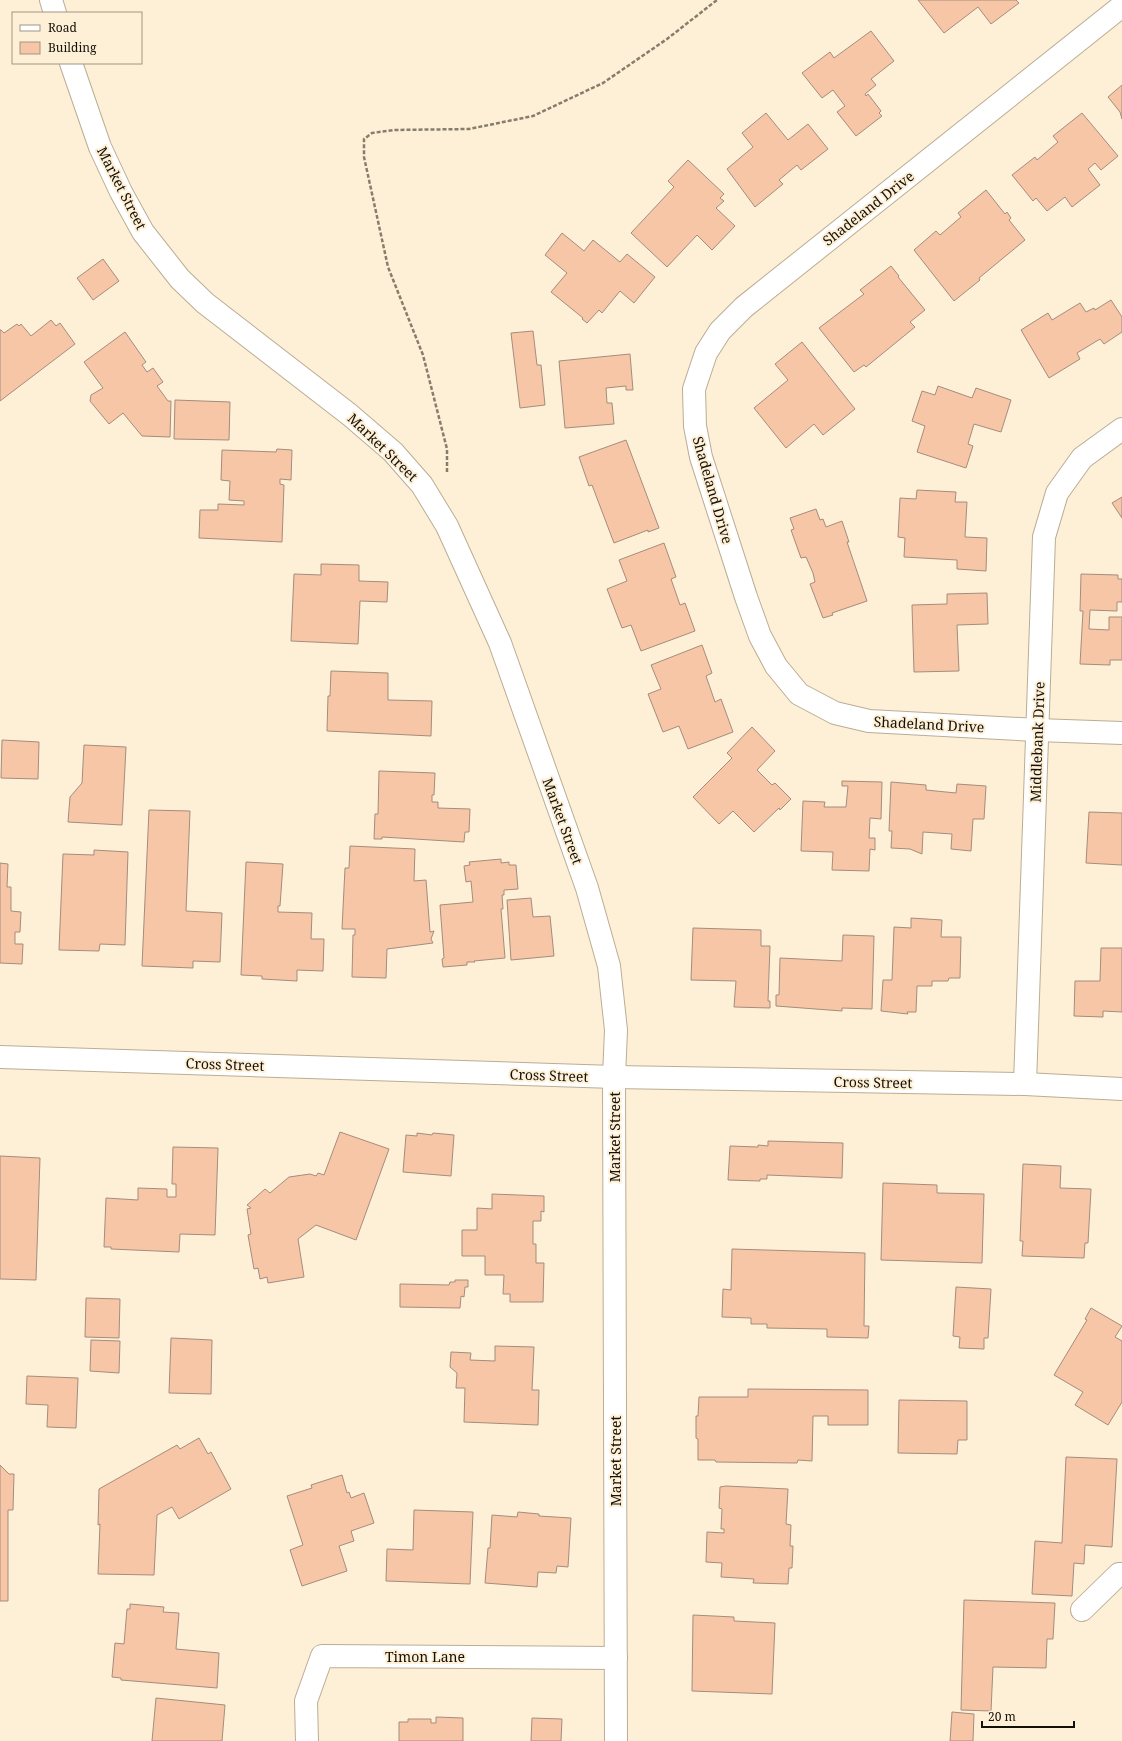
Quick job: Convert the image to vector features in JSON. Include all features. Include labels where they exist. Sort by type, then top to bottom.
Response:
[{"type":"street","points":[[51,0],[55,12]]},
{"type":"street","name":"Shadeland Drive","points":[[1122,6],[744,307],[720,331],[706,354],[694,389],[695,426],[701,457],[746,597],[760,636],[776,666],[799,694],[835,713],[869,721],[1122,733]]},
{"type":"street","name":"Market Street","points":[[71,64],[100,147],[121,192],[143,232],[180,279],[205,303],[350,415],[392,452],[422,485],[447,526],[500,643],[587,888],[609,966],[616,1030],[614,1077],[616,1741]]},
{"type":"street","name":"Middlebank Drive","points":[[1025,1084],[1044,537],[1057,493],[1082,458],[1122,429]]},
{"type":"street","name":"Cross Street","points":[[0,1057],[614,1077],[1025,1084],[1122,1089]]},
{"type":"street","points":[[1082,1610],[1119,1574],[1122,1574]]},
{"type":"street","name":"Timon Lane","points":[[308,1741],[306,1701],[322,1656],[616,1658]]},
{"type":"path","points":[[447,472],[447,449],[423,355],[388,267],[364,157],[364,139],[372,133],[394,130],[470,129],[533,116],[603,83],[667,39],[717,0]]},
{"type":"building","points":[[918,0],[1016,0],[1019,3],[991,24],[978,7],[944,33]]},
{"type":"building","points":[[871,31],[894,61],[871,79],[876,85],[865,94],[866,96],[868,94],[881,111],[879,113],[882,116],[856,136],[837,112],[845,106],[833,90],[822,98],[802,73],[830,52],[834,58]]},
{"type":"building","points":[[1122,85],[1122,119],[1120,112],[1108,97]]},
{"type":"building","points":[[766,113],[788,140],[808,124],[828,149],[801,170],[797,165],[779,180],[783,184],[755,207],[727,169],[753,147],[742,133]]},
{"type":"building","points":[[1082,113],[1118,156],[1101,170],[1095,163],[1088,169],[1100,185],[1072,207],[1065,197],[1047,211],[1036,198],[1033,201],[1012,175],[1035,157],[1037,160],[1058,142],[1053,136]]},
{"type":"building","points":[[688,160],[724,194],[720,198],[724,201],[716,208],[735,226],[712,250],[697,235],[667,267],[631,233],[674,187],[668,181]]},
{"type":"building","points":[[986,190],[1005,214],[1007,212],[1011,218],[1009,220],[1025,240],[954,301],[914,250],[936,231],[940,235],[961,217],[958,213]]},
{"type":"building","points":[[562,233],[584,251],[593,240],[620,262],[627,254],[655,277],[634,303],[620,291],[602,313],[599,310],[587,323],[551,292],[567,273],[545,255]]},
{"type":"building","points":[[103,259],[119,281],[93,300],[77,278]]},
{"type":"building","points":[[891,266],[925,310],[910,322],[915,327],[866,367],[864,365],[854,372],[819,328],[864,294],[860,290]]},
{"type":"building","points":[[1111,300],[1122,317],[1122,332],[1104,344],[1100,339],[1077,353],[1080,359],[1049,378],[1021,330],[1048,313],[1052,320],[1080,303],[1086,312],[1094,308],[1095,310]]},
{"type":"building","points":[[51,320],[56,326],[60,323],[75,344],[0,401],[0,330],[4,333],[17,324],[19,326],[21,324],[31,336]]},
{"type":"building","points":[[533,331],[537,365],[541,365],[545,405],[520,408],[511,333]]},
{"type":"building","points":[[125,332],[146,362],[142,365],[147,372],[153,368],[163,382],[157,386],[168,401],[171,401],[170,437],[142,436],[123,413],[109,424],[90,401],[91,395],[103,388],[84,362]]},
{"type":"building","points":[[802,342],[855,409],[823,435],[814,424],[786,448],[754,408],[788,380],[775,364]]},
{"type":"building","points":[[630,354],[633,390],[626,390],[626,386],[606,388],[607,403],[612,403],[614,424],[565,428],[559,361]]},
{"type":"building","points":[[938,386],[972,398],[976,388],[1011,400],[1001,432],[974,424],[968,444],[973,446],[966,468],[917,452],[925,426],[912,421],[922,391],[935,395]]},
{"type":"building","points":[[175,400],[230,402],[229,440],[174,439]]},
{"type":"building","points":[[626,440],[659,528],[648,532],[648,530],[614,543],[592,485],[589,486],[579,457]]},
{"type":"building","points":[[277,449],[292,450],[291,480],[280,479],[280,484],[284,485],[282,542],[199,538],[200,510],[218,510],[218,504],[244,505],[244,501],[229,500],[230,481],[221,480],[222,450],[276,452]]},
{"type":"building","points":[[917,490],[956,492],[955,502],[967,502],[965,537],[987,538],[986,571],[957,569],[957,560],[904,557],[905,538],[898,537],[900,498],[916,499]]},
{"type":"building","points":[[1122,497],[1122,518],[1112,503]]},
{"type":"building","points":[[816,509],[820,520],[823,519],[826,527],[842,521],[849,542],[847,542],[867,601],[832,613],[833,615],[823,618],[810,584],[815,582],[813,573],[806,557],[801,558],[791,530],[794,529],[790,518]]},
{"type":"building","points":[[664,543],[676,577],[671,579],[680,605],[685,603],[695,631],[641,651],[631,625],[622,628],[607,589],[627,581],[619,560]]},
{"type":"building","points":[[321,564],[359,565],[359,581],[388,582],[387,602],[360,601],[358,644],[291,641],[294,574],[321,575]]},
{"type":"building","points":[[1081,574],[1118,575],[1118,579],[1122,579],[1122,602],[1117,602],[1117,611],[1090,610],[1089,629],[1109,630],[1109,617],[1122,617],[1122,660],[1110,660],[1110,665],[1080,664],[1083,611],[1080,611]]},
{"type":"building","points":[[987,593],[988,624],[957,625],[959,671],[914,672],[912,605],[947,604],[947,594]]},
{"type":"building","points":[[702,645],[712,673],[706,676],[715,702],[721,699],[733,732],[688,749],[679,726],[663,732],[648,694],[661,689],[651,665]]},
{"type":"building","points":[[331,671],[388,673],[388,700],[432,701],[431,736],[327,731],[328,696],[330,696]]},
{"type":"building","points":[[752,727],[775,751],[757,770],[772,785],[775,783],[791,799],[780,810],[779,808],[754,832],[733,811],[719,824],[693,797],[732,758],[727,753]]},
{"type":"building","points":[[2,740],[39,742],[38,779],[1,778]]},
{"type":"building","points":[[84,745],[126,747],[122,825],[68,822],[70,797],[82,783]]},
{"type":"building","points":[[379,771],[435,773],[434,795],[432,795],[432,802],[438,802],[438,808],[470,809],[469,832],[465,832],[464,842],[382,837],[382,839],[374,839],[375,814],[378,814]]},
{"type":"building","points":[[842,781],[882,782],[881,819],[870,818],[869,838],[875,838],[875,850],[870,849],[869,871],[832,870],[833,852],[801,851],[803,801],[825,802],[824,807],[846,807],[848,786],[842,786]]},
{"type":"building","points":[[891,782],[926,785],[926,790],[956,793],[957,784],[986,786],[984,819],[973,819],[971,851],[951,849],[952,834],[923,832],[922,854],[910,849],[891,848],[892,831],[889,831]]},
{"type":"building","points":[[149,810],[190,811],[186,911],[222,913],[220,962],[193,961],[193,968],[142,966]]},
{"type":"building","points":[[1089,812],[1122,813],[1122,865],[1086,863]]},
{"type":"building","points":[[350,846],[415,849],[414,881],[426,880],[430,932],[434,931],[431,939],[433,943],[387,949],[386,978],[352,977],[353,935],[355,935],[355,929],[342,929],[345,868],[349,868]]},
{"type":"building","points":[[94,850],[128,852],[125,945],[100,944],[99,951],[59,950],[63,854],[94,855]]},
{"type":"building","points":[[501,859],[501,863],[509,862],[509,865],[516,865],[518,889],[504,890],[504,895],[502,895],[503,909],[501,909],[505,958],[467,962],[467,965],[443,967],[442,959],[444,958],[440,905],[473,902],[471,881],[466,882],[464,866],[470,865],[469,862]]},
{"type":"building","points":[[246,862],[283,864],[280,906],[278,906],[278,912],[312,913],[311,939],[324,939],[323,971],[297,970],[297,981],[262,979],[262,976],[241,975]]},
{"type":"building","points":[[0,863],[8,864],[7,887],[11,887],[11,911],[21,912],[20,932],[15,932],[15,944],[23,944],[22,964],[0,963]]},
{"type":"building","points":[[531,898],[533,917],[550,916],[554,956],[511,960],[507,900]]},
{"type":"building","points":[[911,918],[942,920],[941,937],[961,937],[960,978],[949,978],[948,981],[932,981],[932,986],[917,986],[916,1012],[907,1012],[908,1014],[881,1011],[883,980],[892,980],[894,927],[911,928]]},
{"type":"building","points":[[693,928],[761,930],[761,946],[770,946],[768,1001],[770,1001],[770,1008],[734,1007],[736,981],[691,980]]},
{"type":"building","points":[[843,935],[874,936],[872,1009],[842,1008],[842,1011],[776,1006],[776,995],[779,995],[780,958],[842,961]]},
{"type":"building","points":[[1101,948],[1122,948],[1122,1012],[1103,1011],[1103,1017],[1074,1016],[1075,981],[1100,981]]},
{"type":"building","points":[[340,1132],[389,1149],[356,1240],[316,1225],[298,1239],[304,1277],[268,1283],[267,1277],[260,1279],[258,1268],[254,1269],[248,1235],[251,1234],[247,1209],[251,1208],[247,1205],[265,1189],[270,1193],[289,1177],[310,1174],[316,1176],[318,1173],[324,1175]]},
{"type":"building","points":[[417,1133],[454,1135],[451,1176],[403,1172],[406,1135],[417,1136]]},
{"type":"building","points":[[768,1141],[843,1143],[842,1178],[767,1175],[767,1179],[760,1179],[760,1181],[728,1180],[730,1146],[768,1146]]},
{"type":"building","points":[[173,1147],[218,1148],[215,1235],[180,1234],[179,1252],[111,1249],[111,1247],[104,1247],[106,1198],[138,1200],[138,1188],[167,1189],[167,1197],[176,1197],[176,1184],[172,1184]]},
{"type":"building","points":[[0,1156],[40,1158],[36,1280],[0,1279]]},
{"type":"building","points":[[1023,1164],[1061,1166],[1060,1188],[1091,1189],[1088,1243],[1085,1243],[1084,1258],[1022,1256],[1023,1241],[1020,1241]]},
{"type":"building","points":[[883,1183],[937,1185],[937,1193],[984,1194],[982,1263],[881,1260]]},
{"type":"building","points":[[492,1194],[544,1196],[544,1212],[541,1211],[541,1221],[533,1221],[533,1244],[536,1244],[536,1263],[544,1263],[543,1302],[510,1302],[510,1294],[503,1294],[504,1275],[485,1275],[485,1256],[462,1256],[462,1230],[477,1230],[477,1208],[492,1209]]},
{"type":"building","points":[[732,1249],[865,1253],[864,1326],[869,1326],[868,1338],[827,1337],[827,1329],[767,1328],[767,1324],[751,1324],[751,1318],[722,1317],[723,1289],[731,1290]]},
{"type":"building","points":[[455,1280],[468,1280],[468,1287],[465,1287],[464,1297],[461,1296],[460,1308],[400,1307],[400,1284],[449,1285],[450,1282],[455,1282]]},
{"type":"building","points":[[956,1287],[991,1289],[988,1338],[984,1338],[984,1349],[959,1348],[960,1337],[953,1336]]},
{"type":"building","points":[[86,1298],[120,1299],[119,1338],[85,1337]]},
{"type":"building","points":[[1091,1308],[1122,1326],[1115,1337],[1122,1341],[1122,1402],[1108,1425],[1075,1405],[1083,1392],[1054,1375],[1087,1320],[1085,1319]]},
{"type":"building","points":[[171,1338],[212,1340],[211,1394],[169,1393]]},
{"type":"building","points":[[91,1340],[120,1341],[119,1373],[90,1371]]},
{"type":"building","points":[[495,1346],[534,1347],[532,1390],[539,1390],[538,1425],[464,1422],[465,1388],[456,1388],[457,1373],[450,1367],[451,1352],[471,1353],[470,1360],[495,1361]]},
{"type":"building","points":[[27,1376],[78,1378],[76,1428],[47,1427],[48,1405],[26,1404]]},
{"type":"building","points":[[748,1389],[868,1390],[868,1425],[828,1425],[828,1416],[813,1416],[812,1461],[798,1460],[797,1463],[716,1462],[715,1460],[698,1460],[696,1416],[698,1416],[699,1397],[748,1397]]},
{"type":"building","points":[[899,1400],[967,1401],[967,1440],[958,1440],[957,1454],[898,1453]]},
{"type":"building","points":[[199,1438],[208,1454],[211,1452],[231,1489],[179,1519],[172,1507],[157,1515],[154,1575],[98,1574],[100,1524],[98,1525],[99,1489],[177,1445],[180,1449]]},
{"type":"building","points":[[1066,1457],[1117,1459],[1112,1547],[1085,1545],[1084,1564],[1074,1563],[1072,1596],[1032,1594],[1035,1541],[1062,1543]]},
{"type":"building","points":[[0,1465],[9,1474],[14,1474],[13,1510],[8,1510],[8,1601],[0,1601]]},
{"type":"building","points":[[342,1475],[347,1493],[349,1492],[351,1498],[364,1493],[374,1523],[351,1531],[354,1541],[339,1546],[347,1571],[302,1586],[290,1550],[303,1545],[287,1496],[312,1488],[311,1485]]},
{"type":"building","points":[[720,1487],[788,1489],[786,1524],[791,1525],[790,1546],[793,1546],[792,1568],[789,1568],[788,1584],[753,1583],[754,1579],[721,1577],[722,1563],[706,1562],[707,1532],[724,1533],[724,1529],[721,1529],[722,1509],[719,1508]]},
{"type":"building","points":[[414,1510],[473,1512],[470,1584],[386,1581],[387,1549],[413,1550]]},
{"type":"building","points":[[518,1512],[539,1514],[539,1516],[571,1518],[568,1567],[557,1566],[556,1573],[538,1572],[537,1587],[485,1583],[488,1548],[490,1548],[492,1515],[517,1517]]},
{"type":"building","points":[[964,1600],[1055,1603],[1053,1639],[1047,1639],[1046,1668],[993,1667],[991,1711],[961,1710]]},
{"type":"building","points":[[130,1604],[164,1607],[163,1612],[179,1613],[176,1649],[219,1653],[217,1688],[121,1680],[121,1678],[112,1677],[115,1643],[124,1644],[127,1609],[130,1609]]},
{"type":"building","points":[[693,1615],[734,1617],[734,1621],[775,1623],[772,1694],[692,1691]]},
{"type":"building","points":[[156,1698],[225,1705],[222,1741],[152,1741]]},
{"type":"building","points":[[952,1712],[974,1714],[973,1741],[950,1741]]},
{"type":"building","points":[[436,1717],[463,1718],[463,1741],[399,1741],[399,1722],[408,1722],[408,1719],[431,1719],[431,1723],[436,1723]]},
{"type":"building","points":[[532,1718],[562,1719],[561,1741],[531,1741]]}]
